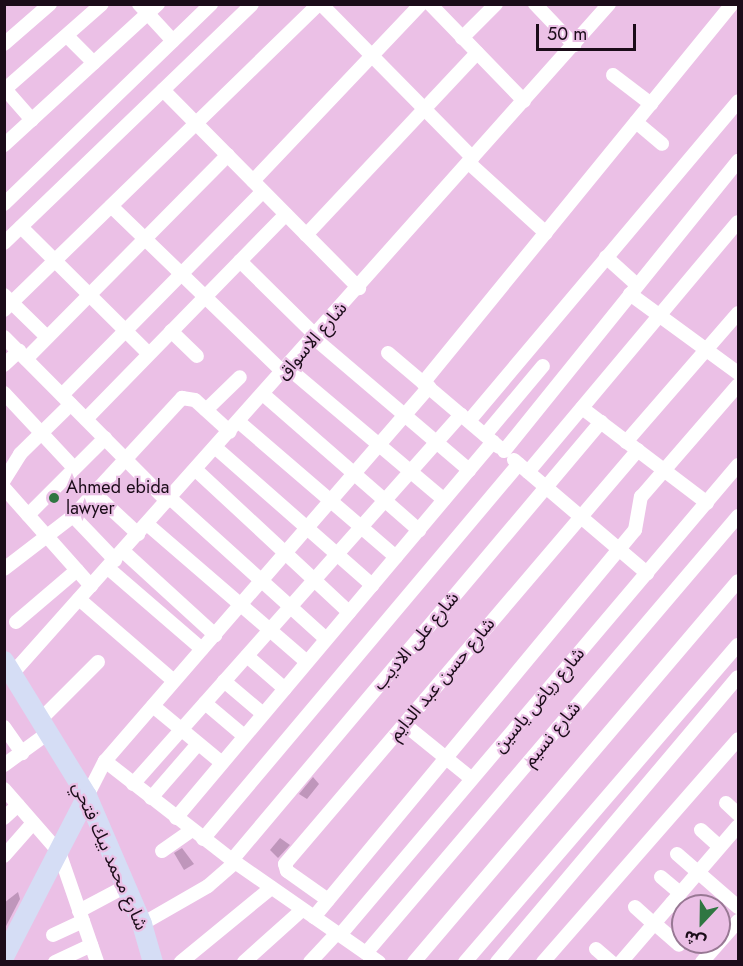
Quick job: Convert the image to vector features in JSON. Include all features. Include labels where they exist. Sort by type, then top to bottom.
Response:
[{"type":"street","points":[[4,44],[50,4]]},
{"type":"street","points":[[32,120],[5,90],[102,4]]},
{"type":"street","points":[[4,204],[211,4]]},
{"type":"street","points":[[4,243],[252,4]]},
{"type":"street","points":[[47,338],[7,302],[55,261],[320,4],[425,109],[471,160],[546,233]]},
{"type":"street","points":[[253,181],[421,4]]},
{"type":"street","points":[[462,38],[496,4]]},
{"type":"street","points":[[535,4],[574,45]]},
{"type":"street","name":"شارع الاسواق","points":[[8,668],[92,586],[286,371],[609,4]]},
{"type":"street","points":[[7,955],[105,762],[405,415],[546,233],[732,4]]},
{"type":"street","points":[[430,5],[524,101]]},
{"type":"street","points":[[4,146],[94,63],[148,8],[173,41]]},
{"type":"street","points":[[67,36],[94,63]]},
{"type":"street","points":[[306,235],[477,53]]},
{"type":"street","points":[[613,75],[651,104]]},
{"type":"street","points":[[164,90],[359,288]]},
{"type":"street","points":[[133,784],[437,442],[465,418],[606,257],[738,100]]},
{"type":"street","points":[[636,122],[662,144]]},
{"type":"street","points":[[4,365],[47,338],[228,155]]},
{"type":"street","points":[[176,818],[469,470],[634,290],[738,161]]},
{"type":"street","points":[[4,480],[9,457],[42,433],[67,399],[125,330],[263,191]]},
{"type":"street","points":[[111,206],[286,371],[444,500]]},
{"type":"street","points":[[86,419],[286,214]]},
{"type":"street","points":[[203,839],[524,468],[582,408],[738,222]]},
{"type":"street","points":[[21,228],[149,354]]},
{"type":"street","points":[[606,257],[659,316],[738,373]]},
{"type":"street","points":[[240,261],[315,337],[469,470]]},
{"type":"street","name":"شارع حسن عبد الدايم","points":[[328,900],[287,871],[285,864],[581,517],[632,446],[706,350],[738,313]]},
{"type":"street","points":[[171,331],[197,356]]},
{"type":"street","points":[[4,337],[124,458],[326,639]]},
{"type":"street","points":[[388,353],[647,573]]},
{"type":"street","points":[[494,443],[543,366]]},
{"type":"street","points":[[206,410],[240,377]]},
{"type":"street","points":[[244,962],[303,910],[328,900],[620,549],[638,526],[641,497],[738,386]]},
{"type":"street","points":[[4,393],[74,468]]},
{"type":"street","points":[[264,395],[419,530]]},
{"type":"street","points":[[4,569],[49,538],[73,516],[124,458],[182,398],[195,400],[206,410],[235,427],[331,501],[396,557]]},
{"type":"street","points":[[582,408],[707,503]]},
{"type":"street","name":"شارع على الاديب","points":[[142,924],[208,886],[234,861],[601,422]]},
{"type":"street","points":[[28,514],[105,438]]},
{"type":"street","points":[[216,448],[372,585]]},
{"type":"street","name":"شارع رياض ياسين","points":[[310,962],[339,934],[472,780],[738,465]]},
{"type":"street","points":[[196,470],[349,612]]},
{"type":"street","points":[[4,488],[92,586]]},
{"type":"street","points":[[94,494],[241,605],[308,662]]},
{"type":"street","points":[[73,516],[202,649]]},
{"type":"street","name":"شارع نسيم","points":[[373,959],[738,516]]},
{"type":"street","points":[[115,559],[215,635]]},
{"type":"street","points":[[16,622],[77,570]]},
{"type":"street","points":[[414,962],[738,581]]},
{"type":"street","points":[[80,599],[174,681]]},
{"type":"street","points":[[465,962],[738,645]]},
{"type":"street","points":[[247,656],[285,689]]},
{"type":"street","points":[[4,765],[22,753],[98,662]]},
{"type":"street","name":"شارع محمد بيك فتحي","points":[[8,668],[87,796],[142,924],[153,962]]},
{"type":"street","points":[[497,962],[738,677]]},
{"type":"street","points":[[224,681],[263,714]]},
{"type":"street","points":[[205,703],[244,736]]},
{"type":"street","points":[[153,706],[222,763]]},
{"type":"street","points":[[404,724],[472,780]]},
{"type":"street","points":[[4,727],[22,753]]},
{"type":"street","points":[[543,962],[738,739]]},
{"type":"street","points":[[151,798],[198,744]]},
{"type":"street","points":[[105,762],[203,839],[373,959]]},
{"type":"street","points":[[4,789],[58,852],[97,962]]},
{"type":"street","points":[[726,803],[738,814]]},
{"type":"street","points":[[4,818],[18,805]]},
{"type":"street","points":[[4,856],[33,823]]},
{"type":"street","points":[[680,894],[738,826]]},
{"type":"street","points":[[162,851],[192,830]]},
{"type":"street","points":[[701,830],[720,847]]},
{"type":"street","points":[[677,854],[738,907]]},
{"type":"street","points":[[661,877],[673,894]]},
{"type":"street","points":[[53,935],[126,886]]},
{"type":"street","points":[[303,910],[309,886]]},
{"type":"street","points":[[181,962],[271,888]]},
{"type":"street","points":[[621,962],[671,904]]},
{"type":"street","points":[[635,908],[671,938]]},
{"type":"street","points":[[702,962],[738,921]]},
{"type":"street","points":[[56,962],[91,945]]},
{"type":"street","points":[[596,949],[610,962]]},
{"type":"building","points":[[313,777],[319,784],[307,799],[299,794]]},
{"type":"building","points":[[280,838],[290,845],[278,858],[270,850]]},
{"type":"building","points":[[182,848],[194,864],[184,870],[174,853]]},
{"type":"building","points":[[18,892],[20,899],[4,930],[4,903]]},
{"type":"place","name":"Ahmed ebida lawyer","points":[[54,498]]}]
